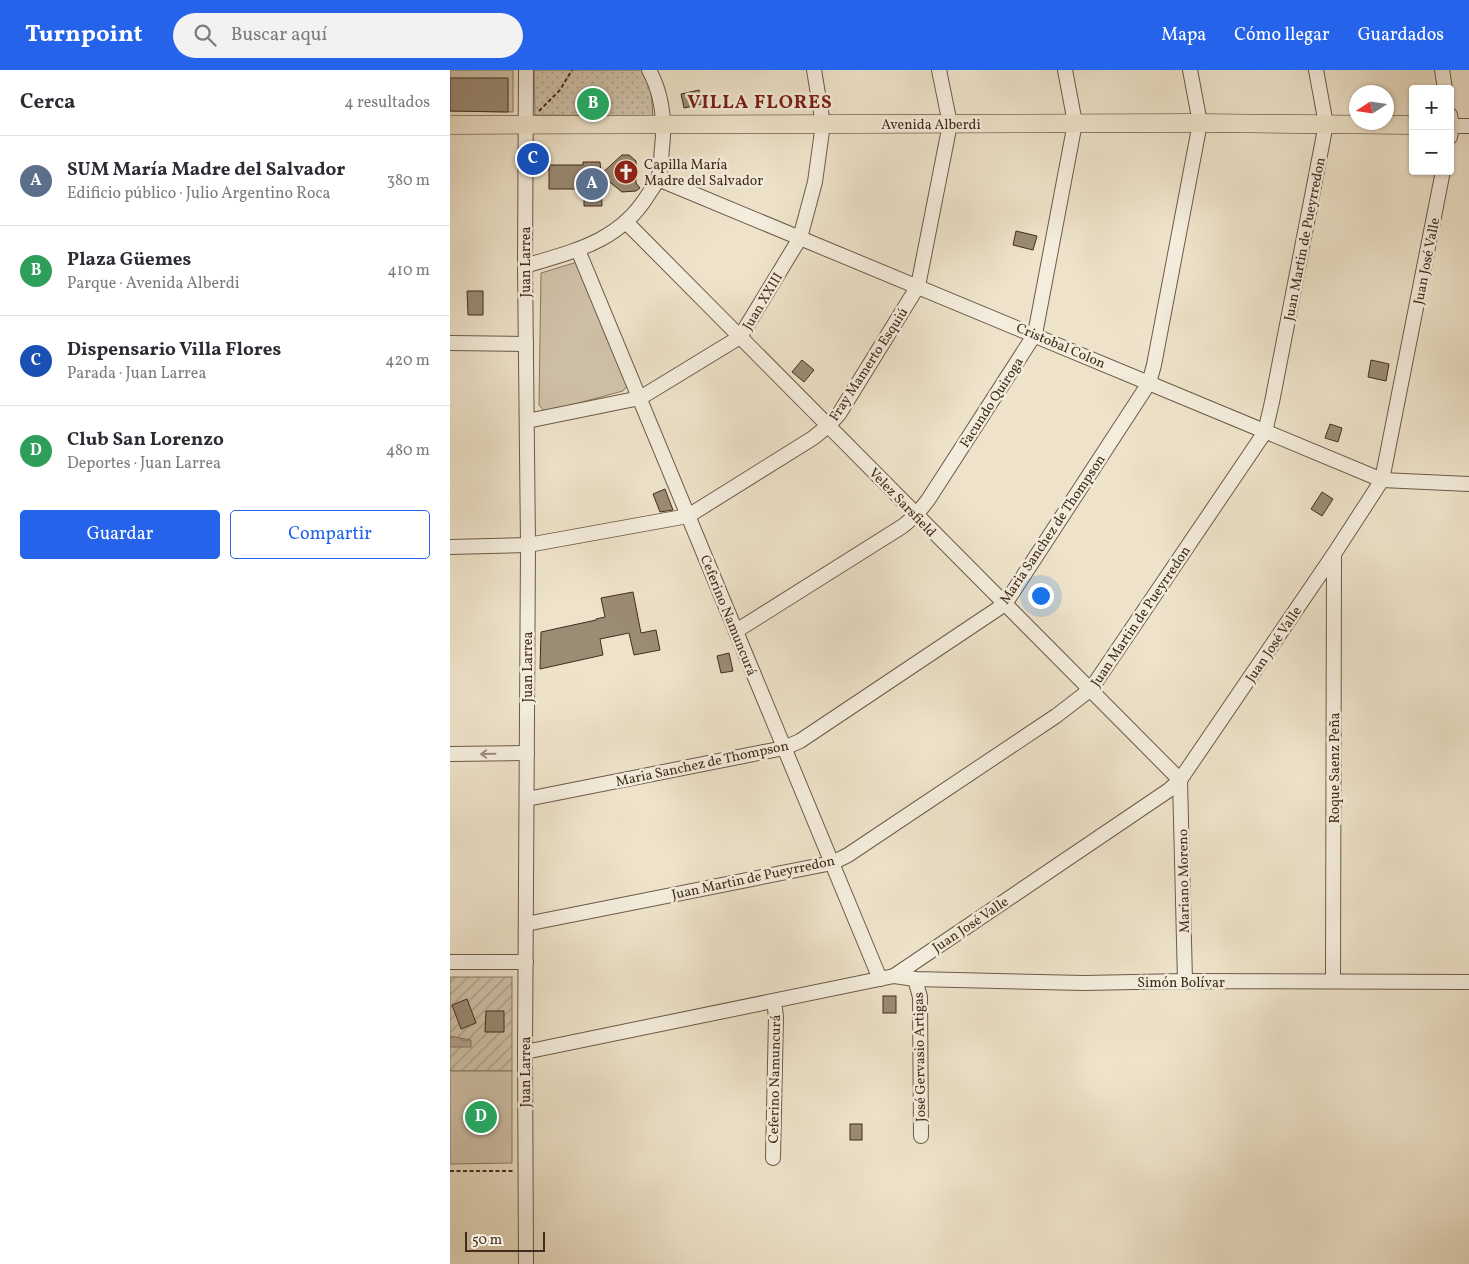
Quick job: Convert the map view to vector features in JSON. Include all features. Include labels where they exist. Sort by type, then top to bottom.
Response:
[{"type":"main road","name":"Avenida Alberdi","points":[[450,124],[1200,123],[1409,126]]},
{"type":"street","name":"Juan Larrea","points":[[526,70],[525,266],[528,545],[525,1052],[526,1264]]},
{"type":"street","name":"Juan XXIII","points":[[527,421],[640,398],[740,337],[800,238],[815,182],[823,124],[814,70]]},
{"type":"street","name":"Fray Mamerto Esquiú","points":[[450,547],[528,545],[688,516],[813,438],[829,425],[839,414],[918,286],[950,124],[939,70]]},
{"type":"street","name":"Facundo Quiroga","points":[[736,630],[903,526],[916,515],[928,500],[1035,334],[1075,123],[1064,70]]},
{"type":"street","name":"Maria Sanchez de Thompson","points":[[526,799],[784,748],[800,741],[1005,604],[1149,383],[1200,123],[1190,70]]},
{"type":"street","name":"Juan Martin de Pueyrredon","points":[[526,924],[832,862],[856,850],[1056,716],[1091,689],[1265,432],[1326,124],[1316,70]]},
{"type":"street","points":[[1442,70],[1444,85]]},
{"type":"street","points":[[525,266],[578,250],[610,235],[626,223],[643,204],[658,179],[664,123],[662,105],[653,71]]},
{"type":"street","name":"Juan José Valle","points":[[525,1052],[887,978],[1169,790],[1180,780],[1334,554],[1382,480],[1443,175]]},
{"type":"street","name":"Cristobal Colon","points":[[658,179],[1035,334],[1382,480],[1469,484]]},
{"type":"street","name":"Velez Sarsfield","points":[[626,223],[1180,780]]},
{"type":"street","name":"Ceferino Namuncurá","points":[[578,250],[832,862],[887,978]]},
{"type":"street","points":[[450,344],[526,344]]},
{"type":"street","name":"Roque Saenz Peña","points":[[1333,982],[1334,554]]},
{"type":"street","points":[[450,754],[527,753]]},
{"type":"street","name":"Mariano Moreno","points":[[1180,780],[1185,981]]},
{"type":"street","points":[[450,962],[526,962]]},
{"type":"street","name":"Simón Bolívar","points":[[887,978],[1084,983],[1185,981],[1469,982]]},
{"type":"street","name":"José Gervasio Artigas","points":[[915,980],[920,997],[921,1136]]},
{"type":"street","name":"Ceferino Namuncurá","points":[[773,1158],[776,1017],[774,1001]]},
{"type":"path","points":[[526,124],[560,90],[572,70]]},
{"type":"path","points":[[450,1171],[526,1171]]},
{"type":"shaded area","points":[[450,70],[513,70],[513,112],[450,111]]},
{"type":"shaded area","points":[[534,70],[643,70],[651,92],[653,116],[535,115]]},
{"type":"shaded area","points":[[577,262],[627,386],[623,391],[545,412],[539,405],[541,273]]},
{"type":"shaded area","points":[[450,977],[512,977],[512,1071],[450,1071]]},
{"type":"shaded area","points":[[450,1071],[512,1071],[512,1163],[450,1164]]},
{"type":"water","points":[[450,1036],[471,1040],[471,1047],[450,1047]]},
{"type":"building","points":[[450,78],[508,78],[508,112],[450,111]]},
{"type":"building","points":[[699,90],[702,104],[684,108],[681,94]]},
{"type":"building","points":[[622,155],[629,155],[636,161],[636,183],[640,188],[636,191],[622,192],[601,175],[602,206],[584,206],[584,189],[549,189],[549,165],[583,165],[583,162],[600,162],[601,174]]},
{"type":"building","points":[[1016,231],[1037,236],[1033,250],[1013,245]]},
{"type":"building","points":[[467,291],[483,291],[483,315],[468,315]]},
{"type":"building","points":[[802,360],[814,370],[804,382],[792,372]]},
{"type":"building","points":[[1371,360],[1389,364],[1386,381],[1368,377]]},
{"type":"building","points":[[1330,424],[1342,428],[1338,442],[1325,438]]},
{"type":"building","points":[[665,489],[673,510],[660,512],[653,494]]},
{"type":"building","points":[[1322,492],[1333,499],[1322,516],[1311,509]]},
{"type":"building","points":[[633,592],[641,633],[656,630],[660,650],[634,655],[629,633],[600,639],[603,655],[540,669],[541,632],[605,617],[601,598]]},
{"type":"building","points":[[729,653],[733,671],[721,673],[717,656]]},
{"type":"building","points":[[883,996],[896,996],[896,1013],[883,1013]]},
{"type":"building","points":[[467,999],[476,1023],[461,1029],[452,1005]]},
{"type":"building","points":[[486,1011],[504,1011],[504,1032],[485,1032]]},
{"type":"building","points":[[850,1124],[862,1124],[862,1140],[850,1140]]},
{"type":"place","name":"Plaza Güemes","points":[[593,104]]},
{"type":"place","name":"Dispensario Villa Flores","points":[[533,159]]},
{"type":"place","name":"Capilla María Madre del Salvador","points":[[626,172]]},
{"type":"place","name":"SUM María Madre del Salvador","points":[[592,184]]},
{"type":"place","name":"Club San Lorenzo","points":[[481,1117]]},
{"type":"district","name":"VILLA FLORES","points":[[760,101]]}]
